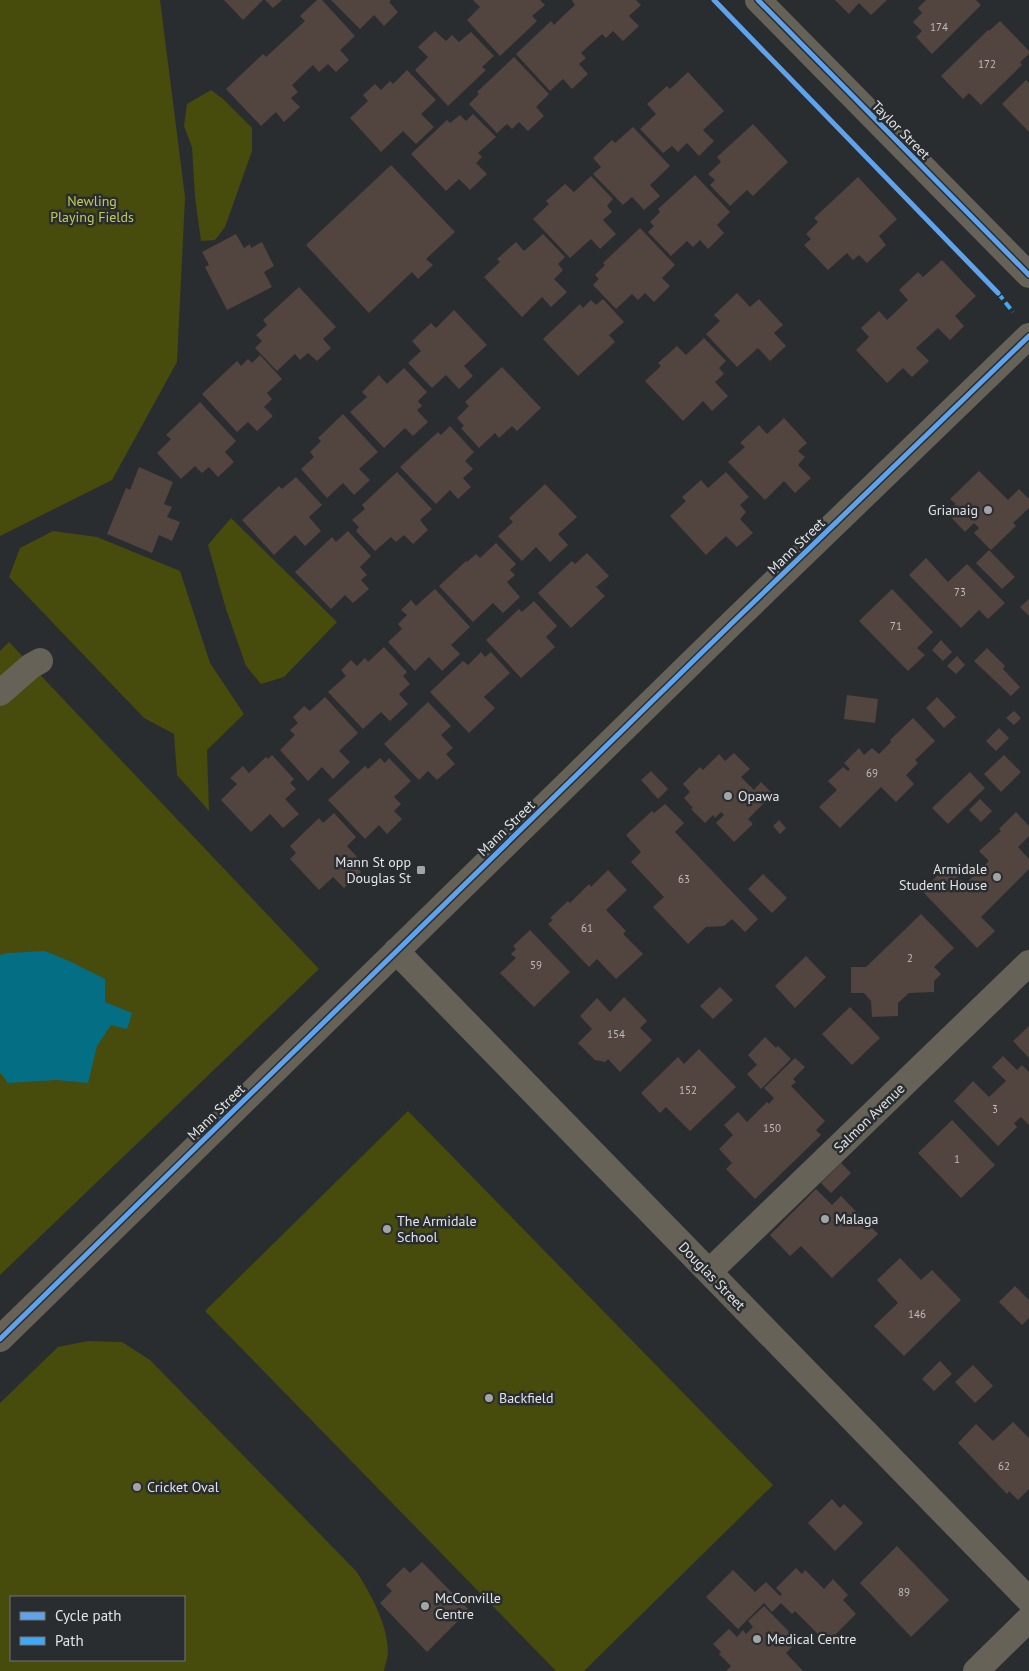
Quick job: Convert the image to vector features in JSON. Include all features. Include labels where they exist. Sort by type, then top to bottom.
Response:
[{"type":"street","name":"Taylor Street","points":[[758,0],[1029,275]]},
{"type":"street","name":"Mann Street","points":[[0,1339],[745,610],[1029,336]]},
{"type":"street","points":[[0,693],[31,666],[40,661]]},
{"type":"street","name":"Douglas Street","points":[[396,951],[1029,1600]]},
{"type":"street","name":"Salmon Avenue","points":[[710,1272],[1029,963]]},
{"type":"street","points":[[976,1671],[1029,1619]]},
{"type":"green space","name":"Newling Playing Fields","points":[[0,0],[160,0],[185,197],[177,362],[112,480],[0,536]]},
{"type":"green space","points":[[211,90],[223,99],[252,128],[252,151],[225,227],[215,240],[201,241],[195,197],[192,147],[184,126],[187,104]]},
{"type":"green space","points":[[231,518],[337,622],[284,677],[261,684],[246,666],[226,609],[208,545]]},
{"type":"green space","points":[[53,531],[97,537],[180,571],[210,663],[244,714],[207,750],[209,811],[177,775],[174,734],[144,718],[9,577],[20,548]]},
{"type":"green space","points":[[9,642],[319,969],[0,1275],[0,651]]},
{"type":"green space","name":"Backfield","points":[[408,1111],[773,1485],[584,1671],[556,1671],[205,1311]]},
{"type":"green space","name":"Cricket Oval","points":[[88,1341],[122,1342],[150,1360],[356,1571],[382,1620],[388,1652],[384,1671],[0,1671],[0,1403],[58,1347]]},
{"type":"water","points":[[45,951],[105,979],[105,1002],[132,1013],[127,1029],[111,1025],[97,1046],[88,1083],[57,1080],[8,1083],[0,1072],[0,955]]},
{"type":"building","points":[[224,0],[263,0],[243,20]]},
{"type":"building","points":[[265,0],[282,0],[273,8]]},
{"type":"building","points":[[317,0],[322,0],[355,36],[340,50],[349,60],[336,72],[328,64],[319,72],[313,65],[292,85],[298,92],[291,98],[300,107],[284,122],[276,112],[261,126],[226,89],[263,54],[266,57],[305,21],[300,16]]},
{"type":"building","points":[[331,0],[391,0],[389,2],[398,12],[384,26],[374,15],[360,29]]},
{"type":"building","points":[[473,0],[540,0],[545,5],[532,16],[537,21],[500,56],[467,20],[480,7]]},
{"type":"building","points":[[573,0],[636,0],[641,5],[629,16],[639,26],[623,41],[613,31],[606,38],[602,34],[581,53],[586,58],[579,64],[588,74],[572,89],[563,79],[550,91],[516,54],[551,21],[554,25],[575,5]]},
{"type":"building","points":[[835,0],[887,0],[871,15],[859,3],[849,14]]},
{"type":"building","points":[[926,0],[976,0],[981,5],[932,54],[916,37],[922,31],[913,22],[922,13],[918,8]]},
{"type":"building","points":[[1000,21],[1029,51],[1029,54],[1020,62],[1022,65],[981,105],[969,93],[963,99],[941,76],[988,30]]},
{"type":"building","points":[[435,31],[446,41],[452,35],[459,42],[471,32],[494,56],[482,67],[486,70],[448,106],[415,70],[428,57],[418,47]]},
{"type":"building","points":[[514,57],[549,94],[536,107],[544,116],[528,131],[519,122],[512,129],[507,124],[497,133],[469,104],[479,94],[477,92]]},
{"type":"building","points":[[407,70],[436,100],[421,114],[434,127],[416,144],[403,131],[381,152],[350,118],[368,101],[363,95],[375,84],[381,90],[390,81],[393,84]]},
{"type":"building","points":[[688,72],[724,111],[703,130],[714,141],[699,156],[687,143],[678,152],[672,146],[663,153],[640,129],[656,114],[647,104],[667,86],[670,89]]},
{"type":"building","points":[[1026,80],[1029,83],[1029,132],[1002,104]]},
{"type":"building","points":[[473,114],[496,137],[478,153],[482,157],[476,163],[487,174],[470,190],[459,179],[446,191],[411,154],[447,120],[450,123],[460,115],[466,121]]},
{"type":"building","points":[[753,124],[788,162],[753,196],[747,190],[730,206],[710,185],[715,180],[708,174],[721,162],[717,157]]},
{"type":"building","points":[[633,127],[670,166],[650,185],[660,196],[644,210],[632,197],[623,205],[593,174],[601,167],[593,158],[612,140],[615,143]]},
{"type":"building","points":[[391,165],[455,232],[426,259],[433,265],[418,279],[412,272],[369,313],[306,245]]},
{"type":"building","points":[[695,175],[730,212],[717,225],[724,233],[708,249],[700,240],[693,247],[687,241],[671,256],[648,232],[654,226],[650,222],[660,212],[658,209]]},
{"type":"building","points":[[591,176],[613,199],[607,206],[612,212],[603,220],[616,234],[600,249],[591,239],[570,258],[533,219],[549,204],[546,201],[565,184],[574,192]]},
{"type":"building","points":[[858,177],[897,219],[879,236],[886,245],[867,263],[859,255],[853,260],[847,253],[828,270],[804,245],[811,239],[806,234],[818,222],[814,218]]},
{"type":"building","points":[[640,228],[675,265],[662,278],[670,286],[654,302],[645,293],[638,300],[632,294],[616,309],[593,285],[599,279],[595,275],[605,265],[603,263]]},
{"type":"building","points":[[236,234],[244,248],[250,244],[251,248],[262,242],[274,266],[264,272],[272,287],[227,310],[205,267],[209,265],[202,252]]},
{"type":"building","points":[[543,234],[565,257],[558,264],[563,270],[554,279],[567,292],[551,307],[542,297],[522,317],[484,277],[500,262],[497,259],[516,242],[524,251]]},
{"type":"building","points":[[942,260],[976,296],[955,316],[964,326],[950,340],[938,328],[916,348],[929,361],[912,377],[903,368],[887,383],[856,350],[869,337],[861,328],[879,311],[887,320],[908,300],[899,290],[918,272],[923,277]]},
{"type":"building","points":[[299,287],[336,327],[323,339],[331,348],[317,361],[308,353],[300,360],[295,354],[277,371],[255,348],[262,341],[256,335],[267,325],[263,320]]},
{"type":"building","points":[[737,293],[750,307],[759,299],[783,325],[774,333],[786,346],[770,361],[758,348],[737,367],[706,334],[720,321],[714,315]]},
{"type":"building","points":[[603,299],[624,322],[609,335],[615,342],[578,376],[543,339],[580,304],[583,308],[591,300],[596,305]]},
{"type":"building","points":[[454,310],[487,345],[464,366],[473,376],[459,389],[446,375],[432,388],[408,363],[421,351],[412,341],[431,323],[436,328]]},
{"type":"building","points":[[704,338],[726,361],[719,368],[724,374],[715,382],[728,396],[712,411],[703,401],[683,421],[645,381],[661,366],[658,363],[677,346],[686,355]]},
{"type":"building","points":[[260,355],[282,379],[267,393],[272,399],[264,407],[273,416],[257,431],[248,422],[237,432],[202,394],[237,361],[241,366],[248,359],[252,363]]},
{"type":"building","points":[[502,367],[541,408],[517,431],[512,426],[499,438],[495,433],[479,448],[461,428],[464,426],[457,418],[469,406],[465,402]]},
{"type":"building","points":[[404,368],[427,392],[418,401],[422,406],[417,410],[428,422],[413,436],[405,428],[384,448],[350,412],[367,397],[362,392],[379,375],[387,384]]},
{"type":"building","points":[[200,402],[236,441],[225,452],[234,462],[218,477],[209,467],[202,473],[195,466],[181,479],[157,453],[171,439],[166,435]]},
{"type":"building","points":[[343,414],[378,452],[359,469],[370,480],[354,495],[343,483],[327,498],[301,469],[314,457],[310,452],[321,441],[318,438]]},
{"type":"building","points":[[784,418],[807,443],[798,451],[805,457],[798,465],[811,478],[795,493],[784,481],[765,500],[728,462],[745,447],[740,443],[759,425],[767,434]]},
{"type":"building","points":[[450,426],[474,452],[465,461],[473,469],[463,478],[471,487],[458,499],[450,490],[436,504],[400,467],[438,432],[441,435]]},
{"type":"building","points":[[139,467],[173,482],[164,504],[172,507],[167,517],[180,522],[172,541],[159,535],[152,553],[107,534],[126,488],[130,490]]},
{"type":"building","name":"Grianaig","points":[[979,471],[1008,500],[1019,489],[1029,499],[1029,508],[1013,523],[1016,526],[991,550],[974,533],[979,528],[974,523],[965,532],[946,512],[956,504],[950,499]]},
{"type":"building","points":[[397,472],[432,509],[420,520],[428,530],[413,544],[404,535],[396,542],[391,537],[375,551],[356,531],[359,527],[352,520],[365,509],[362,505]]},
{"type":"building","points":[[726,472],[749,497],[740,505],[746,512],[740,519],[753,533],[737,547],[726,536],[706,555],[670,516],[686,501],[682,497],[701,480],[708,488]]},
{"type":"building","points":[[296,477],[322,505],[309,517],[321,531],[305,546],[295,535],[274,555],[242,520],[279,486],[282,489]]},
{"type":"building","points":[[545,484],[577,517],[558,534],[568,545],[550,562],[536,547],[522,561],[498,536],[513,522],[509,518]]},
{"type":"building","points":[[348,531],[371,556],[360,567],[367,575],[361,580],[369,589],[353,603],[345,595],[331,609],[295,572],[332,537],[336,542]]},
{"type":"building","points":[[496,543],[516,564],[510,570],[515,575],[507,582],[520,597],[503,613],[493,603],[473,622],[439,586],[466,561],[476,554],[480,558]]},
{"type":"building","points":[[989,550],[1015,577],[1002,589],[976,563]]},
{"type":"building","points":[[587,553],[609,576],[596,587],[605,596],[571,628],[538,593],[572,561],[575,564]]},
{"type":"building","points":[[926,558],[948,582],[967,564],[1005,603],[988,619],[979,610],[961,628],[909,575]]},
{"type":"building","points":[[435,589],[470,627],[451,645],[460,654],[442,671],[429,657],[415,671],[388,642],[402,629],[398,624],[407,615],[401,610],[411,600],[416,606]]},
{"type":"building","points":[[892,589],[933,632],[917,648],[925,655],[908,671],[859,621]]},
{"type":"building","points":[[1029,599],[1029,616],[1020,607]]},
{"type":"building","points":[[534,601],[557,626],[546,637],[555,647],[521,678],[486,640],[519,609],[522,612]]},
{"type":"building","points":[[941,640],[952,652],[943,661],[932,650]]},
{"type":"building","points":[[384,647],[407,672],[403,676],[410,684],[399,694],[408,704],[390,721],[381,712],[363,729],[328,692],[346,676],[341,670],[351,660],[357,666],[365,658],[368,662]]},
{"type":"building","points":[[987,648],[1005,666],[1003,669],[1020,687],[1011,696],[974,661]]},
{"type":"building","points":[[481,652],[485,657],[491,652],[510,673],[484,697],[495,708],[469,733],[430,692],[463,661],[468,665]]},
{"type":"building","points":[[957,656],[965,665],[956,674],[947,666]]},
{"type":"building","points":[[847,695],[878,699],[875,723],[844,719]]},
{"type":"building","points":[[325,697],[358,733],[339,751],[350,762],[333,779],[322,767],[308,781],[280,750],[295,735],[290,730],[298,723],[293,717],[304,706],[310,711]]},
{"type":"building","points":[[937,697],[956,717],[944,728],[926,708]]},
{"type":"building","points":[[428,702],[451,726],[441,735],[453,748],[446,754],[455,764],[437,780],[428,771],[419,780],[384,744]]},
{"type":"building","points":[[1014,711],[1021,718],[1014,725],[1006,718]]},
{"type":"building","points":[[913,718],[935,741],[915,760],[918,763],[906,775],[914,784],[896,802],[881,787],[840,828],[819,807],[837,790],[828,781],[843,767],[848,771],[850,769],[844,763],[859,748],[864,755],[872,748],[879,754],[891,742],[890,740]]},
{"type":"building","points":[[999,728],[1009,738],[996,751],[986,741]]},
{"type":"building","name":"Opawa","points":[[734,753],[750,769],[741,777],[754,790],[761,782],[773,794],[748,819],[753,824],[734,842],[716,823],[724,815],[721,812],[715,818],[713,815],[705,823],[691,809],[693,808],[684,798],[690,792],[683,784],[700,767],[703,770],[719,754],[725,761]]},
{"type":"building","points":[[272,755],[294,779],[290,783],[296,789],[285,799],[299,814],[283,828],[270,814],[251,832],[221,800],[237,784],[230,778],[243,766],[249,773],[266,757],[268,759]]},
{"type":"building","points":[[1004,755],[1021,772],[1001,792],[984,774]]},
{"type":"building","points":[[380,758],[385,763],[389,758],[411,781],[394,797],[401,804],[394,811],[402,819],[387,834],[379,825],[365,839],[328,800],[365,766],[368,769]]},
{"type":"building","points":[[651,771],[668,789],[658,799],[641,780]]},
{"type":"building","points":[[970,772],[985,788],[948,824],[932,808]]},
{"type":"building","points":[[980,799],[992,811],[981,822],[969,810]]},
{"type":"building","points":[[665,804],[684,823],[675,832],[758,919],[745,932],[732,919],[724,926],[706,927],[688,944],[653,907],[664,897],[631,862],[641,852],[626,835],[652,811],[654,813]]},
{"type":"building","name":"Armidale Student House","points":[[1016,812],[1029,826],[1029,836],[1018,847],[1029,859],[1029,869],[981,917],[995,931],[977,948],[922,891],[947,866],[965,884],[989,861],[979,851],[1001,831],[999,829]]},
{"type":"building","points":[[334,813],[356,837],[347,846],[359,859],[353,864],[361,872],[344,888],[333,877],[319,890],[290,859],[296,853],[290,846],[319,818],[323,823]]},
{"type":"building","points":[[779,820],[786,828],[780,834],[773,826]]},
{"type":"building","points":[[608,870],[627,890],[606,910],[626,931],[623,934],[643,954],[616,979],[597,959],[589,967],[548,924],[553,920],[550,918],[568,901],[570,903],[589,884],[591,887]]},
{"type":"building","points":[[763,874],[787,898],[772,913],[748,889]]},
{"type":"building","points":[[921,914],[954,948],[934,967],[941,974],[934,981],[934,992],[909,993],[898,1003],[898,1016],[872,1017],[871,1001],[864,993],[851,993],[851,967],[866,967]]},
{"type":"building","points":[[530,930],[570,972],[534,1007],[500,973],[516,958],[511,954],[516,949],[513,946]]},
{"type":"building","points":[[806,956],[826,977],[795,1008],[775,986]]},
{"type":"building","points":[[720,987],[733,1000],[713,1019],[700,1006]]},
{"type":"building","points":[[624,997],[647,1021],[640,1028],[652,1040],[620,1072],[608,1059],[605,1062],[595,1060],[578,1043],[592,1029],[580,1016],[597,998],[610,1012]]},
{"type":"building","points":[[850,1007],[880,1038],[852,1065],[822,1034]]},
{"type":"building","points":[[1029,1026],[1029,1058],[1013,1041]]},
{"type":"building","points":[[765,1037],[776,1048],[778,1046],[791,1059],[761,1089],[747,1074],[757,1065],[748,1055]]},
{"type":"building","points":[[699,1049],[736,1087],[690,1131],[666,1107],[660,1113],[641,1093],[678,1057],[684,1064]]},
{"type":"building","points":[[1003,1056],[1017,1070],[1022,1065],[1029,1072],[1029,1125],[1021,1117],[1014,1123],[1017,1127],[998,1146],[954,1101],[973,1081],[989,1097],[1006,1081],[992,1067]]},
{"type":"building","points":[[795,1058],[805,1067],[793,1079],[796,1082],[791,1086],[825,1121],[816,1130],[821,1135],[755,1199],[726,1169],[732,1163],[719,1149],[733,1135],[724,1125],[738,1112],[747,1122],[767,1102],[769,1104],[774,1098],[764,1088]]},
{"type":"building","points":[[952,1120],[995,1165],[961,1198],[918,1153]]},
{"type":"building","points":[[841,1163],[851,1173],[831,1193],[821,1183]]},
{"type":"building","name":"Malaga","points":[[816,1189],[832,1205],[841,1196],[878,1234],[832,1278],[801,1246],[790,1256],[770,1235]]},
{"type":"building","points":[[900,1258],[921,1280],[932,1270],[961,1300],[904,1356],[874,1326],[898,1303],[877,1280]]},
{"type":"building","points":[[1015,1286],[1029,1300],[1029,1318],[1022,1325],[999,1302]]},
{"type":"building","points":[[940,1361],[952,1374],[934,1391],[922,1379]]},
{"type":"building","points":[[973,1365],[993,1386],[975,1403],[955,1382]]},
{"type":"building","points":[[1013,1422],[1029,1438],[1029,1489],[1018,1500],[1009,1491],[1007,1494],[958,1443],[976,1424],[993,1441]]},
{"type":"building","points":[[832,1499],[840,1508],[844,1504],[863,1523],[835,1551],[808,1523]]},
{"type":"building","points":[[897,1546],[949,1600],[911,1637],[860,1583]]},
{"type":"building","name":"McConville Centre","points":[[422,1562],[469,1610],[427,1652],[380,1603],[392,1591],[386,1585],[404,1567],[410,1573]]},
{"type":"building","points":[[796,1568],[802,1574],[805,1570],[824,1589],[833,1579],[848,1595],[843,1600],[856,1614],[827,1643],[795,1611],[792,1614],[781,1603],[772,1612],[764,1603],[738,1629],[706,1597],[733,1570],[755,1592],[766,1582],[780,1596],[782,1594],[776,1588]]},
{"type":"building","name":"Medical Centre","points":[[764,1606],[798,1641],[786,1653],[803,1671],[726,1671],[731,1666],[719,1654],[721,1652],[713,1644],[729,1629],[737,1637],[743,1630],[746,1634],[753,1627],[748,1621]]},
{"type":"marked path","points":[[998,293],[1013,312]]},
{"type":"cycle path","points":[[714,0],[998,293]]},
{"type":"cycle path","points":[[758,0],[1029,275]]},
{"type":"cycle path","points":[[0,1339],[731,624],[1029,336]]},
{"type":"place","name":"Grianaig","points":[[988,510]]},
{"type":"place","name":"Opawa","points":[[728,796]]},
{"type":"place","name":"Mann St opp Douglas St","points":[[421,870]]},
{"type":"place","name":"Armidale Student House","points":[[997,877]]},
{"type":"place","name":"Malaga","points":[[825,1219]]},
{"type":"place","name":"The Armidale School","points":[[387,1229]]},
{"type":"place","name":"Backfield","points":[[489,1398]]},
{"type":"place","name":"Cricket Oval","points":[[137,1487]]},
{"type":"place","name":"McConville Centre","points":[[425,1606]]},
{"type":"place","name":"Medical Centre","points":[[757,1639]]}]
